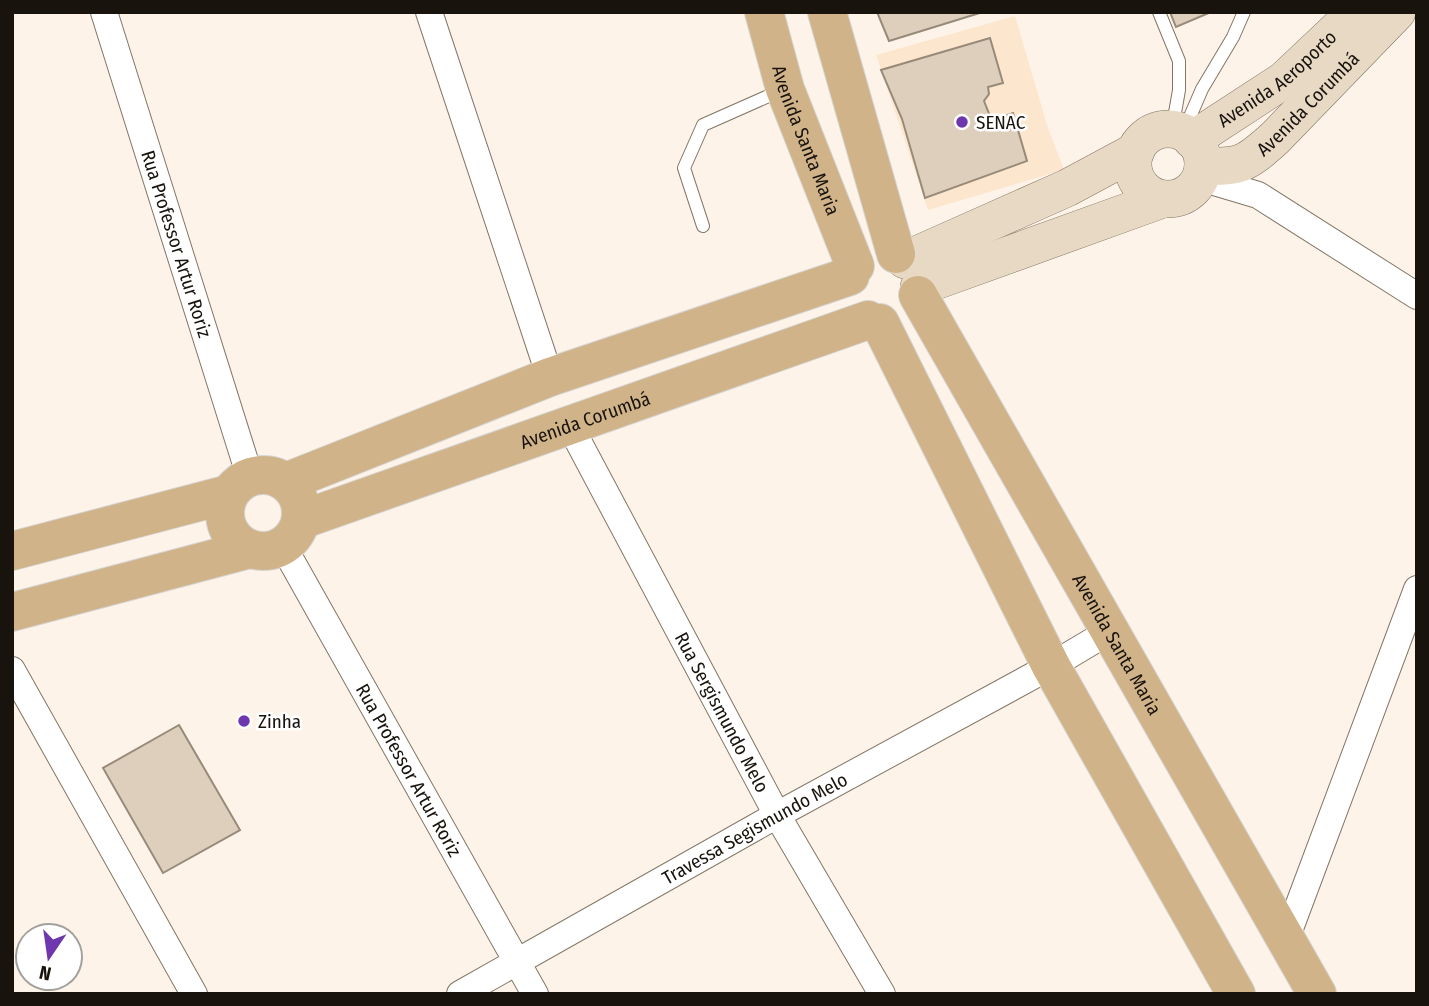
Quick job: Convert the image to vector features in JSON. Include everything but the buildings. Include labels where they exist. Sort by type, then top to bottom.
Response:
[{"type":"main road","name":"Avenida Santa Maria","points":[[764,12],[785,89],[852,271]]},
{"type":"main road","name":"Avenida Santa Maria","points":[[827,12],[910,274],[1108,632],[1317,994]]},
{"type":"main road","name":"Avenida Aeroporto","points":[[1190,149],[1284,80],[1356,12]]},
{"type":"main road","name":"Avenida Corumbá","points":[[1190,149],[1233,167],[1254,158],[1397,12]]},
{"type":"main road","points":[[12,551],[255,484],[852,271],[874,253],[910,274],[1163,199],[1174,199],[1185,195],[1194,187],[1190,149],[1150,134],[1136,150],[910,274]]},
{"type":"main road","points":[[1136,150],[1134,172],[1138,182],[1144,190],[1163,199]]},
{"type":"main road","points":[[852,271],[848,286],[853,306],[874,322],[1051,666],[1236,994]]},
{"type":"main road","points":[[874,322],[893,322],[904,317],[913,307],[910,274]]},
{"type":"main road","name":"Avenida Corumbá","points":[[12,612],[278,538],[570,426],[874,322]]},
{"type":"main road","points":[[255,484],[299,499],[278,538],[232,536],[224,515],[255,484]]},
{"type":"street","name":"Rua Professor Artur Roriz","points":[[104,12],[255,484]]},
{"type":"street","points":[[429,12],[550,377]]},
{"type":"street","points":[[1190,149],[1417,296]]},
{"type":"street","name":"Rua Sergismundo Melo","points":[[570,426],[777,815],[882,994]]},
{"type":"street","name":"Rua Professor Artur Roriz","points":[[278,538],[535,994]]},
{"type":"street","points":[[1286,939],[1417,589]]},
{"type":"street","name":"Travessa Segismundo Melo","points":[[460,994],[1108,632]]},
{"type":"street","points":[[12,670],[194,994]]},
{"type":"lane","points":[[1159,12],[1179,61],[1179,90],[1190,149]]},
{"type":"lane","points":[[1190,149],[1202,89],[1233,37],[1244,12]]},
{"type":"lane","points":[[703,226],[684,168],[703,125],[785,89]]},
{"type":"shaded area","points":[[1015,16],[1048,128],[1064,170],[928,210],[876,55]]},
{"type":"place","name":"SENAC","points":[[962,122]]},
{"type":"place","name":"Zinha","points":[[244,721]]}]
